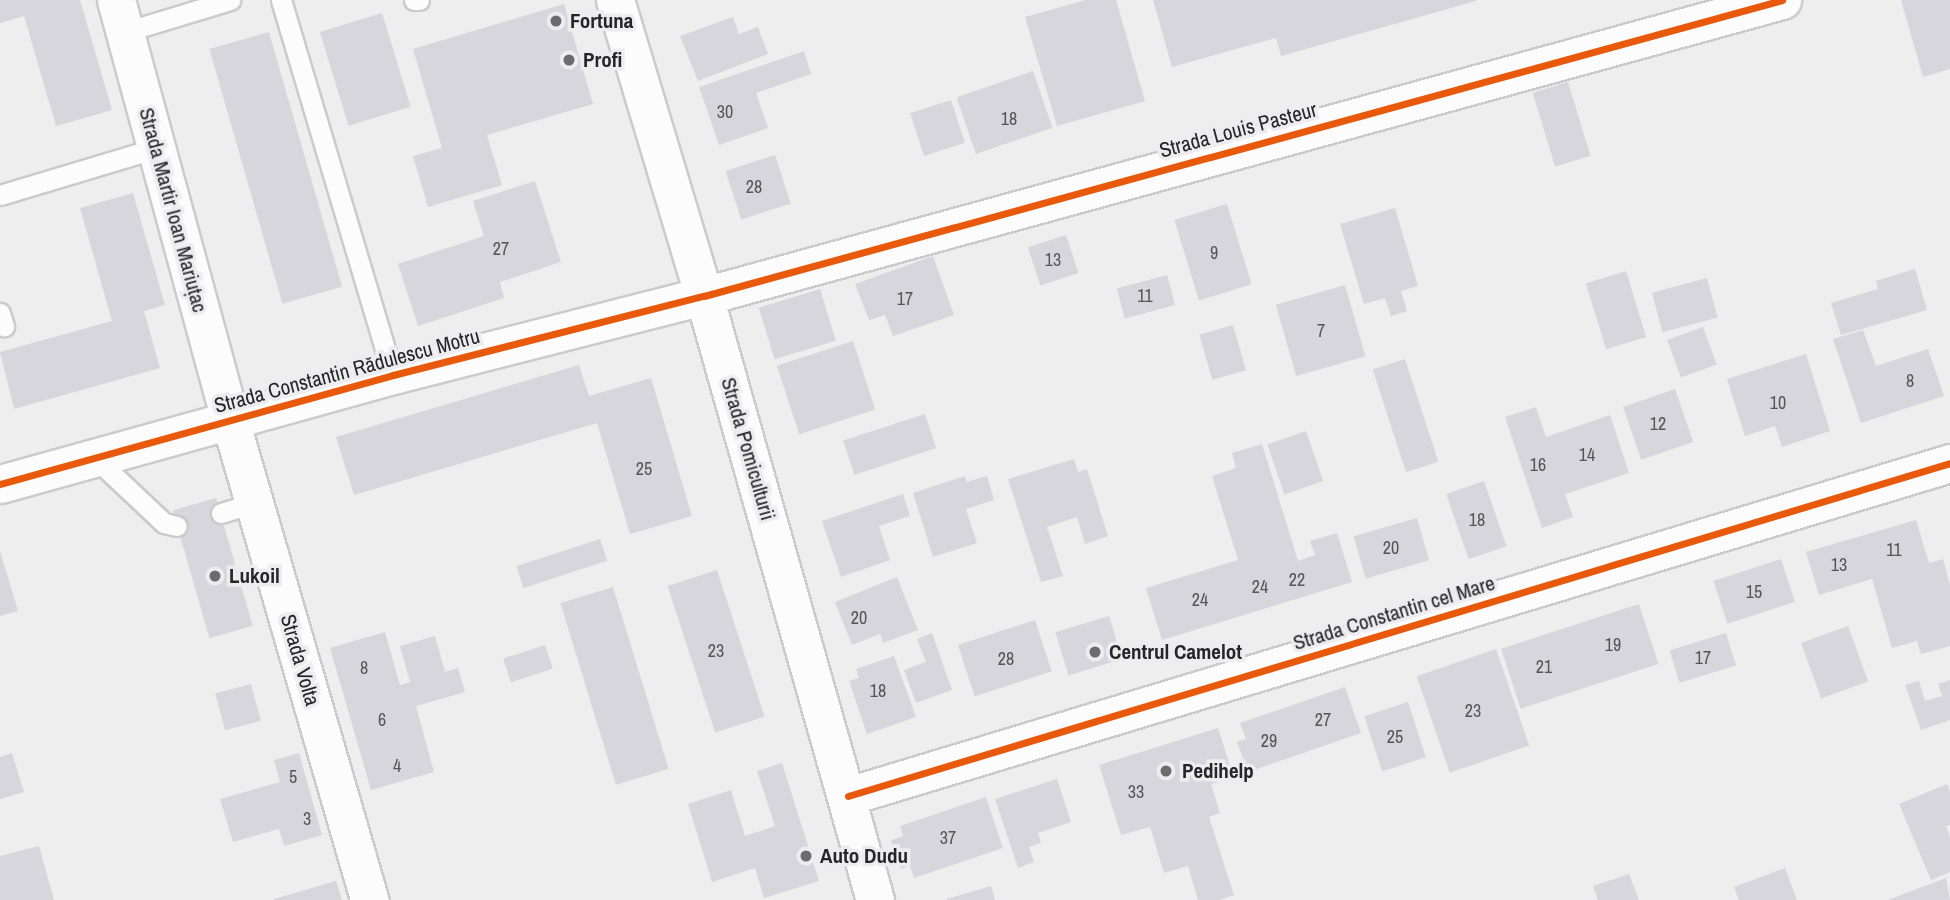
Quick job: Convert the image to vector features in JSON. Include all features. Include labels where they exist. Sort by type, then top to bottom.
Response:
[{"type":"street","name":"Strada Pomiculturii","points":[[615,0],[704,296],[848,796],[875,900]]},
{"type":"street","name":"Strada Louis Pasteur","points":[[704,296],[1782,0]]},
{"type":"street","name":"Strada Martir Ioan Mariuțac","points":[[120,16],[230,420]]},
{"type":"street","name":"Strada Constantin Rădulescu Motru","points":[[0,484],[393,375],[704,296]]},
{"type":"street","name":"Strada Volta","points":[[230,420],[237,508],[369,900]]},
{"type":"street","name":"Strada Constantin cel Mare","points":[[848,796],[1950,463]]},
{"type":"lane","points":[[120,16],[230,0]]},
{"type":"lane","points":[[281,0],[393,375]]},
{"type":"lane","points":[[0,195],[157,148]]},
{"type":"lane","points":[[94,457],[164,523],[177,526]]},
{"type":"building","points":[[0,0],[80,0],[112,110],[56,126],[24,16],[0,23]]},
{"type":"building","points":[[1086,0],[1116,0],[1145,101],[1057,126],[1025,17]]},
{"type":"building","points":[[1153,0],[1476,1],[1281,56],[1276,38],[1172,67]]},
{"type":"building","points":[[1901,0],[1950,0],[1950,69],[1923,77]]},
{"type":"building","points":[[564,4],[593,104],[487,135],[502,185],[428,207],[413,156],[442,148],[413,49]]},
{"type":"building","points":[[382,13],[411,107],[348,126],[320,32]]},
{"type":"building","points":[[733,17],[739,34],[758,27],[768,54],[698,81],[680,36]]},
{"type":"building","points":[[269,32],[342,287],[282,304],[209,49]]},
{"type":"building","points":[[804,51],[811,74],[756,93],[768,128],[719,145],[699,87]]},
{"type":"building","points":[[1033,71],[1053,128],[976,154],[956,97]]},
{"type":"building","points":[[1568,82],[1591,156],[1555,166],[1533,93]]},
{"type":"building","points":[[951,100],[965,143],[924,156],[910,113]]},
{"type":"building","points":[[775,155],[791,204],[741,220],[726,171]]},
{"type":"building","points":[[535,181],[561,262],[500,282],[504,298],[418,326],[398,264],[484,236],[473,201]]},
{"type":"building","points":[[133,193],[165,305],[144,311],[160,368],[14,409],[0,352],[112,321],[80,208]]},
{"type":"building","points":[[1227,204],[1252,284],[1199,300],[1174,220]]},
{"type":"building","points":[[1395,208],[1418,286],[1401,291],[1407,311],[1391,316],[1385,298],[1364,304],[1340,224]]},
{"type":"building","points":[[1066,235],[1078,273],[1040,285],[1028,247]]},
{"type":"building","points":[[933,256],[954,315],[893,336],[885,315],[869,320],[855,284]]},
{"type":"building","points":[[1915,269],[1927,310],[1841,335],[1831,303],[1878,289],[1876,281]]},
{"type":"building","points":[[1626,271],[1646,337],[1606,349],[1586,283]]},
{"type":"building","points":[[1167,275],[1175,305],[1125,318],[1117,288]]},
{"type":"building","points":[[1707,278],[1718,318],[1663,332],[1652,293]]},
{"type":"building","points":[[1345,285],[1365,356],[1296,376],[1276,305]]},
{"type":"building","points":[[820,289],[836,341],[775,359],[759,308]]},
{"type":"building","points":[[1233,325],[1246,370],[1212,380],[1199,335]]},
{"type":"building","points":[[1703,327],[1717,365],[1681,378],[1667,340]]},
{"type":"building","points":[[1863,330],[1876,366],[1928,349],[1944,396],[1861,423],[1833,339]]},
{"type":"building","points":[[853,341],[875,409],[799,434],[777,366]]},
{"type":"building","points":[[1806,354],[1830,431],[1782,447],[1775,426],[1745,436],[1727,379]]},
{"type":"building","points":[[1405,359],[1438,462],[1406,472],[1373,370]]},
{"type":"building","points":[[579,365],[589,396],[651,378],[692,516],[630,534],[597,423],[354,495],[336,437]]},
{"type":"building","points":[[1675,389],[1693,442],[1641,460],[1623,407]]},
{"type":"building","points":[[1536,407],[1546,437],[1610,415],[1629,473],[1565,494],[1573,517],[1542,528],[1505,417]]},
{"type":"building","points":[[925,414],[936,448],[854,475],[843,441]]},
{"type":"building","points":[[1306,431],[1323,481],[1284,494],[1267,444]]},
{"type":"building","points":[[1262,444],[1298,561],[1315,555],[1310,541],[1337,533],[1352,582],[1162,640],[1146,588],[1238,560],[1212,476],[1236,468],[1232,453]]},
{"type":"building","points":[[1074,459],[1078,472],[1087,469],[1108,536],[1085,544],[1077,517],[1047,527],[1063,576],[1041,582],[1008,479]]},
{"type":"building","points":[[965,476],[967,482],[987,476],[994,500],[966,509],[977,543],[933,557],[913,493]]},
{"type":"building","points":[[1484,481],[1506,546],[1469,559],[1446,494]]},
{"type":"building","points":[[903,494],[910,516],[879,526],[890,560],[841,577],[822,521]]},
{"type":"building","name":"Lukoil","points":[[216,498],[253,626],[209,638],[173,510]]},
{"type":"building","points":[[1417,518],[1429,560],[1366,578],[1354,536]]},
{"type":"building","points":[[1916,520],[1929,563],[1943,559],[1950,585],[1950,646],[1921,654],[1917,641],[1892,648],[1872,579],[1819,595],[1806,552]]},
{"type":"building","points":[[600,539],[607,561],[523,588],[516,566]]},
{"type":"building","points":[[0,551],[18,611],[0,616]]},
{"type":"building","points":[[1781,559],[1795,602],[1727,624],[1713,581]]},
{"type":"building","points":[[717,570],[765,716],[715,733],[668,586]]},
{"type":"building","points":[[897,577],[918,630],[883,643],[880,634],[852,645],[835,602]]},
{"type":"building","points":[[613,587],[669,769],[616,785],[560,603]]},
{"type":"building","points":[[1639,604],[1658,664],[1521,709],[1501,649]]},
{"type":"building","points":[[1109,616],[1122,659],[1069,675],[1055,632]]},
{"type":"building","points":[[1035,620],[1052,671],[975,696],[958,645]]},
{"type":"building","points":[[1848,626],[1868,681],[1821,699],[1801,643]]},
{"type":"building","points":[[385,632],[400,685],[410,682],[400,646],[435,636],[445,672],[458,668],[465,692],[416,706],[434,772],[371,790],[330,648]]},
{"type":"building","points":[[932,633],[952,690],[916,703],[904,670],[926,662],[917,639]]},
{"type":"building","points":[[1726,633],[1736,666],[1680,683],[1670,650]]},
{"type":"building","points":[[545,645],[553,669],[511,682],[503,659]]},
{"type":"building","points":[[1496,649],[1529,745],[1450,773],[1417,676]]},
{"type":"building","points":[[894,656],[916,717],[867,734],[849,681],[859,678],[856,669]]},
{"type":"building","points":[[1950,680],[1950,720],[1921,730],[1905,685],[1919,681],[1925,701],[1942,696],[1938,684]]},
{"type":"building","points":[[251,684],[261,721],[225,730],[215,694]]},
{"type":"building","points":[[1345,687],[1361,733],[1248,772],[1237,742],[1246,739],[1240,723]]},
{"type":"building","points":[[1408,702],[1426,757],[1382,771],[1364,716]]},
{"type":"building","points":[[1218,728],[1234,778],[1211,784],[1220,813],[1209,817],[1234,895],[1219,900],[1198,900],[1188,866],[1164,873],[1150,827],[1121,835],[1099,765]]},
{"type":"building","points":[[12,753],[24,792],[0,799],[0,757]]},
{"type":"building","points":[[299,753],[322,835],[284,846],[279,829],[233,842],[220,799],[280,782],[274,760]]},
{"type":"building","points":[[782,763],[819,881],[764,898],[755,868],[712,882],[688,804],[731,790],[745,836],[775,826],[757,771]]},
{"type":"building","points":[[1057,779],[1071,822],[1038,833],[1041,843],[1029,847],[1034,862],[1018,868],[995,799]]},
{"type":"building","points":[[1947,784],[1950,792],[1950,825],[1946,826],[1950,837],[1950,872],[1931,880],[1899,804]]},
{"type":"building","points":[[986,797],[1003,848],[914,878],[910,866],[901,869],[891,840],[903,836],[900,826]]},
{"type":"building","points":[[39,846],[54,900],[0,900],[0,856]]},
{"type":"building","points":[[1785,868],[1797,900],[1739,900],[1734,887]]},
{"type":"building","points":[[1629,874],[1639,900],[1598,900],[1593,886]]},
{"type":"building","points":[[1946,878],[1950,900],[1888,900]]},
{"type":"building","points":[[336,881],[342,900],[274,900],[274,899]]},
{"type":"building","points":[[991,886],[995,900],[947,900],[947,899]]},
{"type":"cycle path","points":[[0,484],[393,375],[704,296],[1782,0]]},
{"type":"cycle path","points":[[848,796],[1950,463]]},
{"type":"place","name":"Fortuna","points":[[556,21]]},
{"type":"place","name":"Profi","points":[[569,60]]},
{"type":"place","name":"Lukoil","points":[[215,576]]},
{"type":"place","name":"Centrul Camelot","points":[[1095,652]]},
{"type":"place","name":"Pedihelp","points":[[1166,771]]},
{"type":"place","name":"Auto Dudu","points":[[806,856]]}]
